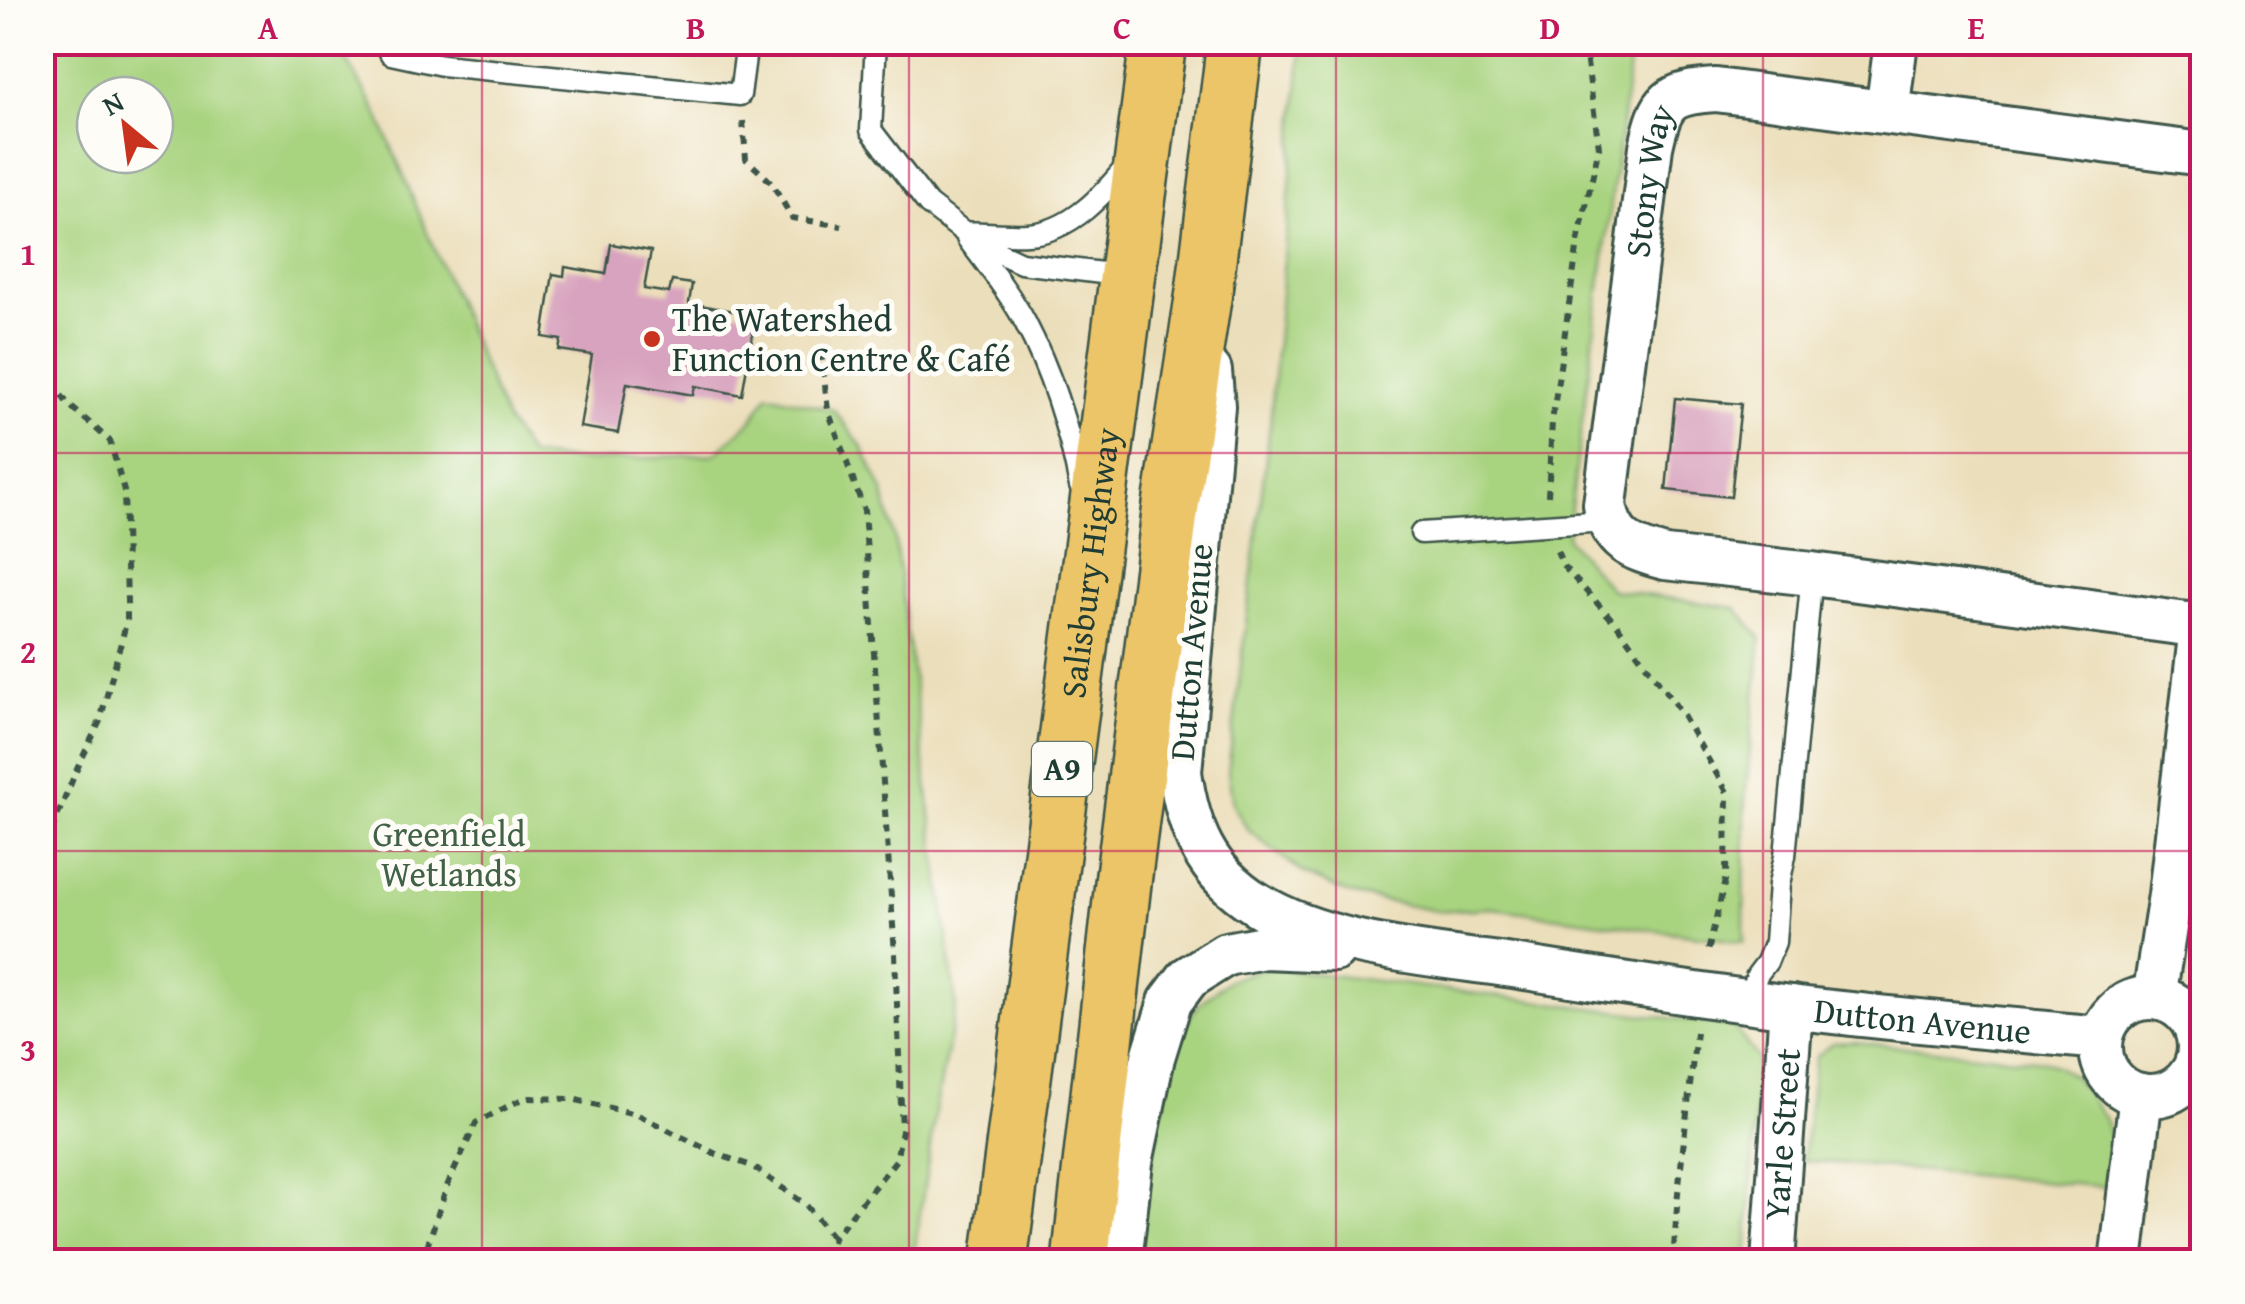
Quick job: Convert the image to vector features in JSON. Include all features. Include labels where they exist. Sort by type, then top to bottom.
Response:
[{"type":"highway","name":"Salisbury Highway","points":[[999,1262],[1158,42]]},
{"type":"highway","name":"Salisbury Highway","points":[[1080,1262],[1122,882],[1236,42]]},
{"type":"highway","points":[[1128,276],[1204,292]]},
{"type":"street","points":[[1887,112],[1896,42]]},
{"type":"street","name":"Stony Way","points":[[1607,521],[1610,456],[1652,147],[1662,109],[1670,100],[1681,94],[1716,90],[2202,154]]},
{"type":"street","name":"Dutton Avenue","points":[[1204,292],[1213,406],[1180,772],[1184,800],[1197,838],[1215,870],[1256,904],[1300,926],[1391,947],[1700,996],[2100,1038]]},
{"type":"street","points":[[1607,521],[1616,535],[1642,552],[1664,558],[2202,623],[2154,998]]},
{"type":"street","name":"Dutton Avenue","points":[[1120,1262],[1131,1162],[1153,1057],[1170,1002],[1188,978],[1226,954],[1246,949],[1391,947]]},
{"type":"street","points":[[2154,998],[2173,1003],[2186,1014],[2196,1028],[2200,1057],[2184,1084],[2169,1094],[2151,1098],[2115,1083],[2104,1068],[2100,1038],[2118,1009],[2134,1000],[2154,998]]},
{"type":"street","name":"Yarle Street","points":[[1773,1262],[1791,1007]]},
{"type":"street","points":[[2120,1262],[2141,1096]]},
{"type":"lane","points":[[384,42],[391,54],[442,65],[740,95],[747,42]]},
{"type":"lane","points":[[876,42],[871,130],[928,204],[962,232],[1021,263],[1128,276]]},
{"type":"lane","points":[[962,232],[1032,234],[1060,225],[1085,210],[1145,144]]},
{"type":"lane","points":[[962,232],[1024,320],[1054,384],[1075,456],[1091,542]]},
{"type":"lane","points":[[1421,533],[1607,521]]},
{"type":"lane","points":[[1749,1001],[1757,975],[1775,942],[1812,574]]},
{"type":"path","points":[[740,95],[746,159],[772,183],[792,218],[842,226]]},
{"type":"path","points":[[821,354],[828,410],[864,510],[895,954],[902,1131],[896,1160],[833,1238],[827,1262]]},
{"type":"path","points":[[42,370],[68,404],[110,441],[124,492],[127,620],[100,720],[70,784],[42,861]]},
{"type":"path","points":[[1673,1262],[1700,996]]},
{"type":"path","points":[[422,1262],[447,1186],[476,1123],[524,1098],[572,1099],[636,1114],[716,1154],[752,1166],[806,1204],[833,1238]]},
{"type":"path","points":[[42,1251],[55,1262]]},
{"type":"green space","name":"Greenfield Wetlands","points":[[42,43],[337,43],[377,112],[506,421],[530,456],[588,461],[715,454],[752,420],[768,394],[834,410],[862,447],[883,491],[895,541],[956,1005],[913,1261],[43,1261]]},
{"type":"green space","points":[[1302,43],[1632,43],[1567,538],[1611,590],[1736,608],[1761,638],[1745,798],[1744,942],[1492,908],[1436,911],[1349,894],[1304,874],[1249,831],[1233,805],[1228,772],[1270,425]]},
{"type":"green space","points":[[1266,967],[1733,1026],[1758,1059],[1747,1261],[1129,1262],[1177,1035],[1200,1003],[1229,980]]},
{"type":"green space","points":[[1832,1043],[2046,1061],[2075,1077],[2105,1119],[2111,1141],[2105,1187],[1803,1160],[1815,1058]]},
{"type":"building","name":"The Watershed Function Centre & Café","points":[[611,244],[651,251],[644,289],[669,293],[672,281],[692,284],[689,303],[756,315],[742,395],[695,386],[693,395],[627,383],[618,433],[580,427],[592,355],[559,350],[561,340],[543,337],[553,274],[564,276],[565,267],[606,274]]},
{"type":"building","points":[[1675,398],[1741,404],[1731,497],[1666,490]]},
{"type":"place","name":"The Watershed Function Centre & Café","points":[[652,339]]}]
